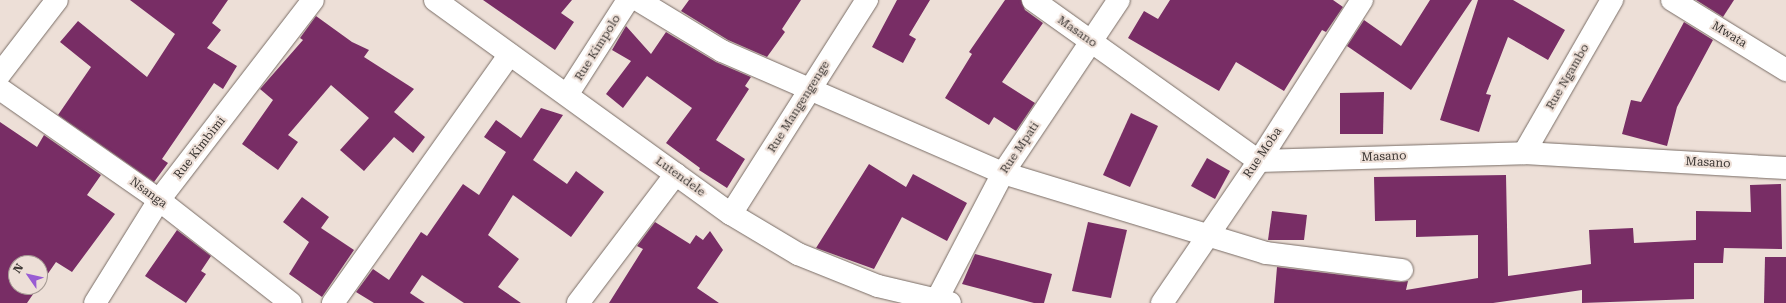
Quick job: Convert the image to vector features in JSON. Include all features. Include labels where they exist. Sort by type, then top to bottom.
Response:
[{"type":"street","points":[[0,74],[57,0]]},
{"type":"street","name":"Rue Kimbimi","points":[[96,303],[159,200],[313,0]]},
{"type":"street","name":"Lutendele","points":[[435,0],[732,214],[798,254],[878,286],[940,302]]},
{"type":"street","name":"Rue Kimpolo","points":[[567,96],[628,0]]},
{"type":"street","points":[[638,0],[722,51],[810,91],[1002,173],[1205,236],[1266,253],[1402,270]]},
{"type":"street","name":"Rue Mangengenge","points":[[732,214],[868,0]]},
{"type":"street","name":"Masano","points":[[1033,0],[1259,161],[1524,153],[1786,168]]},
{"type":"street","name":"Rue Mpati","points":[[940,302],[1002,173],[1120,0]]},
{"type":"street","name":"Rue Moba","points":[[1162,303],[1205,236],[1259,161],[1362,0]]},
{"type":"street","name":"Rue Ngambo","points":[[1524,153],[1612,0]]},
{"type":"street","name":"Mwata","points":[[1672,0],[1786,70]]},
{"type":"street","points":[[332,303],[510,54]]},
{"type":"street","name":"Nsanga","points":[[0,89],[159,200],[291,303]]},
{"type":"street","points":[[578,303],[676,174]]},
{"type":"building","points":[[130,0],[228,0],[212,23],[221,30],[207,48],[237,66],[223,89],[214,83],[162,159],[168,163],[154,182],[58,115],[91,67],[60,42],[78,21],[147,77],[175,34]]},
{"type":"building","points":[[483,0],[572,0],[561,13],[574,22],[555,50]]},
{"type":"building","points":[[689,0],[801,0],[782,29],[785,32],[767,57],[728,40],[681,11]]},
{"type":"building","points":[[897,0],[930,0],[909,35],[916,39],[903,63],[872,47]]},
{"type":"building","points":[[1005,0],[1021,0],[1025,10],[1043,23],[1002,82],[1035,103],[1016,131],[994,117],[989,125],[945,98],[972,54],[969,52]]},
{"type":"building","points":[[1170,0],[1333,0],[1343,7],[1326,32],[1322,30],[1284,91],[1236,62],[1219,91],[1128,38],[1144,11],[1158,19]]},
{"type":"building","points":[[1430,0],[1472,0],[1411,90],[1347,46],[1364,20],[1401,46]]},
{"type":"building","points":[[1478,0],[1513,0],[1565,30],[1548,60],[1508,37],[1486,94],[1491,95],[1479,132],[1440,120]]},
{"type":"building","points":[[1696,0],[1734,0],[1723,17]]},
{"type":"building","points":[[316,16],[352,42],[369,50],[364,57],[414,89],[394,112],[425,137],[413,153],[394,137],[364,171],[340,150],[369,118],[331,85],[288,135],[298,142],[278,170],[242,144],[273,100],[260,89],[303,40],[300,38]]},
{"type":"building","points":[[1684,22],[1713,40],[1677,107],[1667,146],[1622,134],[1631,100],[1641,102]]},
{"type":"building","points":[[626,26],[651,54],[666,32],[716,62],[751,77],[745,86],[749,89],[716,140],[745,159],[727,188],[699,170],[700,168],[666,143],[692,108],[647,76],[623,108],[606,94],[631,61],[612,50]]},
{"type":"building","points":[[1384,92],[1383,134],[1340,134],[1340,93]]},
{"type":"building","points":[[541,108],[563,115],[533,160],[567,184],[576,171],[604,192],[571,237],[513,195],[488,235],[519,259],[498,287],[521,303],[464,303],[422,275],[410,293],[425,303],[374,303],[356,292],[373,269],[389,280],[421,232],[427,236],[463,184],[479,195],[506,152],[484,137],[496,120],[521,138]]},
{"type":"building","points":[[1131,113],[1158,126],[1130,187],[1103,175]]},
{"type":"building","points":[[0,122],[37,147],[44,135],[101,175],[87,195],[115,214],[72,272],[56,262],[48,274],[48,255],[8,255],[8,295],[32,295],[27,303],[0,303]]},
{"type":"building","points":[[1207,158],[1230,171],[1215,199],[1191,186]]},
{"type":"building","points":[[869,164],[906,187],[913,174],[967,203],[947,241],[902,217],[874,269],[816,248]]},
{"type":"building","points":[[1506,175],[1508,276],[1591,264],[1589,230],[1633,228],[1634,243],[1696,240],[1696,211],[1751,212],[1750,185],[1781,184],[1782,249],[1724,248],[1723,263],[1694,263],[1694,299],[1582,303],[1582,290],[1493,303],[1274,303],[1277,267],[1400,282],[1408,281],[1406,290],[1478,278],[1478,235],[1416,237],[1416,220],[1375,221],[1374,177]]},
{"type":"building","points":[[302,197],[329,217],[321,228],[354,250],[322,297],[289,274],[309,242],[283,222]]},
{"type":"building","points":[[1272,211],[1307,215],[1304,240],[1268,240]]},
{"type":"building","points":[[655,222],[690,244],[696,235],[703,240],[710,231],[723,250],[697,288],[719,303],[609,303],[643,249],[637,246]]},
{"type":"building","points":[[1088,222],[1127,230],[1111,298],[1072,291]]},
{"type":"building","points":[[177,230],[211,256],[201,271],[206,274],[186,303],[145,276]]},
{"type":"building","points":[[975,254],[1052,274],[1044,303],[1034,303],[962,284]]},
{"type":"building","points":[[1765,257],[1786,257],[1786,303],[1764,303]]}]
